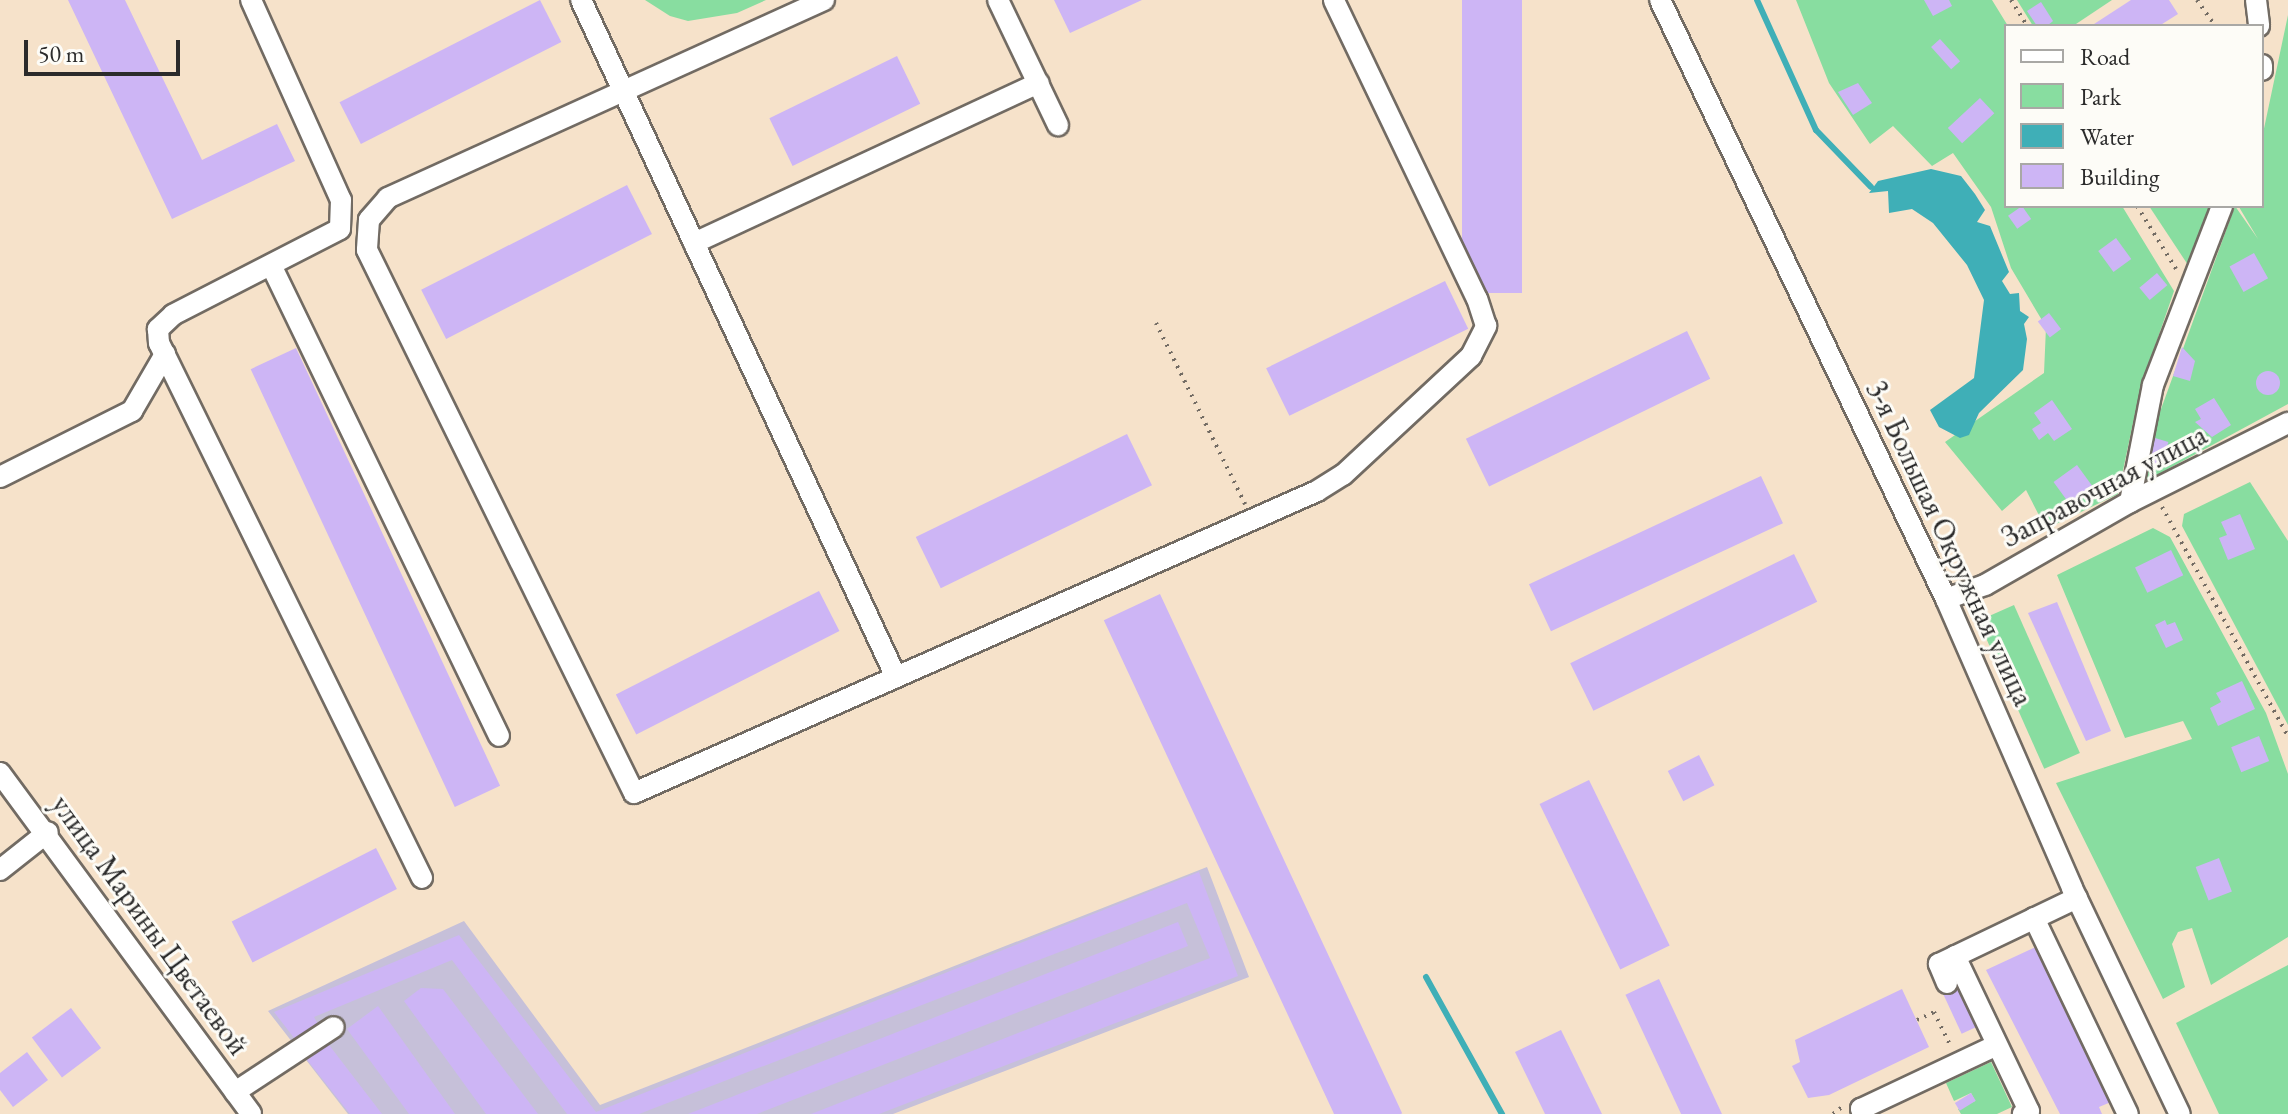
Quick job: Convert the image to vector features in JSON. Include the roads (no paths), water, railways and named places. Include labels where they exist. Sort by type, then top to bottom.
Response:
[{"type":"street","points":[[251,0],[344,216],[340,229],[166,320],[158,329],[165,354],[422,878]]},
{"type":"street","points":[[581,0],[896,677]]},
{"type":"street","points":[[824,0],[388,198],[369,220],[367,250],[634,793],[1253,519],[1343,475],[1471,356],[1486,326],[1334,0]]},
{"type":"street","points":[[998,0],[1058,125]]},
{"type":"street","name":"3-я Большая Окружная улица","points":[[1660,0],[1946,599],[2077,898],[2180,1114]]},
{"type":"street","points":[[2256,0],[2259,24]]},
{"type":"street","points":[[694,243],[1039,83]]},
{"type":"street","points":[[2130,502],[2153,385],[2221,208]]},
{"type":"street","points":[[271,265],[499,736]]},
{"type":"street","points":[[0,477],[132,411],[165,354]]},
{"type":"street","name":"Заправочная улица","points":[[1946,599],[1985,585],[2130,502],[2288,423]]},
{"type":"street","name":"улица Марины Цветаевой","points":[[0,773],[48,832],[251,1114]]},
{"type":"street","points":[[0,870],[48,832]]},
{"type":"street","points":[[1947,983],[1939,964],[2077,898]]},
{"type":"street","points":[[2034,918],[2128,1114]]},
{"type":"street","points":[[1955,956],[2029,1111],[2023,1114]]},
{"type":"street","points":[[235,1092],[334,1027]]},
{"type":"street","points":[[1864,1114],[1861,1109],[1997,1045]]},
{"type":"water","points":[[1931,169],[1961,176],[1975,194],[1985,210],[1977,222],[1990,226],[2009,272],[2002,281],[2010,294],[2019,293],[2020,311],[2029,317],[2024,324],[2027,339],[2023,370],[1979,413],[1969,435],[1960,438],[1939,427],[1930,410],[1974,378],[1984,300],[1967,265],[1933,223],[1912,209],[1889,213],[1888,191],[1869,193],[1878,181]]},
{"type":"waterway","points":[[1757,0],[1816,130],[1871,187]]},
{"type":"waterway","points":[[1426,977],[1502,1114]]}]
